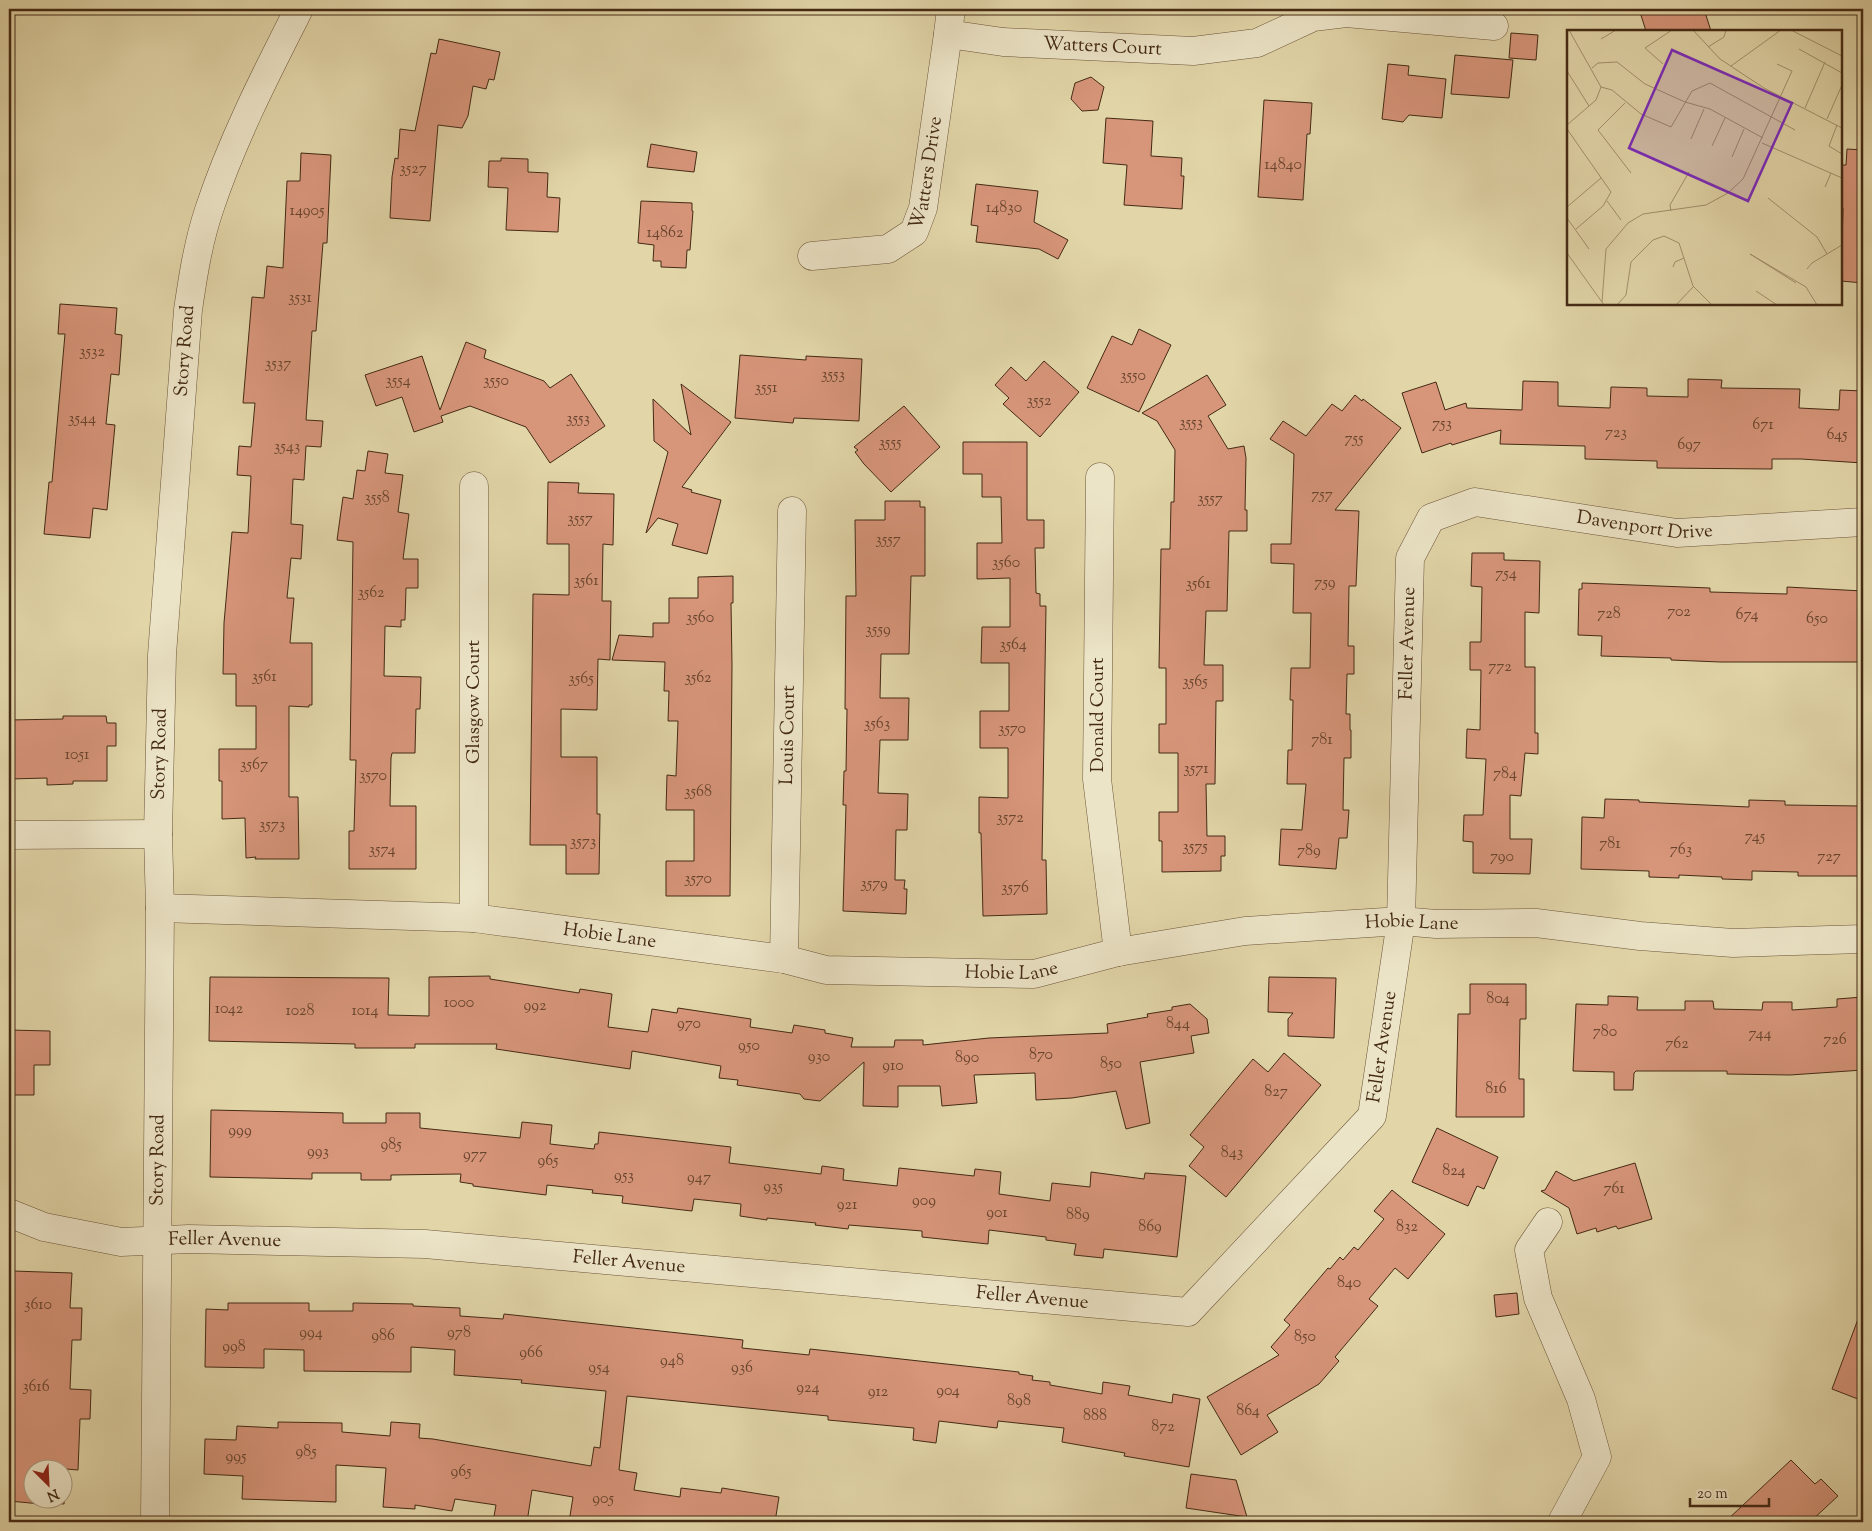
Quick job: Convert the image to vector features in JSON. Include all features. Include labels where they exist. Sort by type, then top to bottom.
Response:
[{"type":"street","name":"Story Road","points":[[155,1522],[160,908],[158,834],[162,655],[188,310],[195,261],[209,211],[229,154],[253,100],[299,9]]},
{"type":"street","name":"Watters Court","points":[[949,22],[1003,42],[1193,51],[1257,43],[1313,17],[1346,13],[1494,26]]},
{"type":"street","name":"Watters Drive","points":[[812,256],[888,249],[914,232],[923,208],[949,22]]},
{"type":"street","name":"Donald Court","points":[[1100,477],[1097,779],[1118,952]]},
{"type":"street","name":"Glasgow Court","points":[[474,486],[474,918]]},
{"type":"street","name":"Davenport Drive","points":[[1431,518],[1475,502],[1677,533],[1863,522]]},
{"type":"street","name":"Louis Court","points":[[784,959],[792,511]]},
{"type":"street","name":"Feller Avenue","points":[[9,1213],[44,1227],[121,1242],[189,1239],[425,1244],[1188,1312],[1372,1116],[1401,921],[1410,558],[1431,518]]},
{"type":"street","points":[[9,835],[158,834]]},
{"type":"street","name":"Hobie Lane","points":[[160,908],[474,918],[784,959],[826,970],[1034,974],[1118,952],[1245,931],[1401,921],[1436,924],[1536,924],[1640,936],[1733,943],[1863,939]]},
{"type":"street","points":[[1548,1222],[1530,1250],[1538,1298],[1581,1399],[1597,1457],[1562,1522]]},
{"type":"building","points":[[1639,9],[1704,9],[1711,30],[1646,30]]},
{"type":"building","points":[[1511,33],[1538,35],[1536,60],[1509,58]]},
{"type":"building","points":[[439,39],[500,52],[494,80],[489,79],[486,89],[473,86],[468,116],[462,128],[438,125],[430,221],[390,218],[392,177],[395,158],[398,159],[400,129],[415,131],[431,53],[436,54]]},
{"type":"building","points":[[1455,55],[1513,60],[1509,98],[1451,94]]},
{"type":"building","points":[[1388,64],[1409,66],[1408,75],[1446,79],[1442,118],[1409,115],[1403,122],[1382,119]]},
{"type":"building","points":[[1091,77],[1104,87],[1098,110],[1082,111],[1071,99],[1075,83]]},
{"type":"building","points":[[1264,100],[1312,103],[1310,134],[1307,134],[1303,200],[1258,197]]},
{"type":"building","points":[[1106,118],[1153,121],[1151,156],[1182,158],[1181,176],[1184,176],[1182,209],[1124,205],[1127,165],[1103,163]]},
{"type":"building","points":[[651,144],[697,152],[694,172],[647,167]]},
{"type":"building","points":[[1847,149],[1863,150],[1863,283],[1842,281],[1842,165],[1846,165]]},
{"type":"building","points":[[301,153],[331,155],[327,243],[323,243],[316,331],[312,331],[306,420],[323,421],[321,447],[306,446],[304,480],[293,479],[291,524],[303,525],[301,559],[291,558],[287,598],[294,598],[290,643],[312,643],[312,705],[309,705],[309,707],[289,706],[289,797],[298,797],[299,859],[255,859],[256,857],[246,858],[245,818],[222,819],[222,781],[219,781],[219,749],[256,749],[256,706],[236,706],[236,674],[223,674],[224,623],[232,532],[248,533],[251,476],[237,475],[239,446],[251,447],[255,403],[243,403],[252,297],[264,298],[267,266],[283,268],[287,181],[300,181]]},
{"type":"building","points":[[501,158],[528,159],[528,172],[548,173],[547,197],[560,198],[558,232],[506,230],[508,188],[488,187],[489,161],[501,161]]},
{"type":"building","points":[[976,184],[1038,191],[1034,222],[1068,240],[1058,259],[1039,249],[976,242],[978,226],[971,225]]},
{"type":"building","points":[[641,201],[692,203],[690,250],[687,250],[686,268],[661,267],[661,261],[653,261],[654,245],[638,243]]},
{"type":"building","points":[[60,304],[117,308],[115,334],[122,335],[119,375],[111,374],[106,424],[115,425],[107,510],[93,508],[90,538],[44,534],[49,482],[52,482],[65,334],[58,334]]},
{"type":"building","points":[[1139,329],[1171,345],[1139,412],[1087,388],[1112,336],[1132,345]]},
{"type":"building","points":[[466,342],[486,350],[484,358],[544,381],[550,388],[571,374],[605,426],[550,463],[526,427],[470,406],[441,416],[443,422],[414,432],[402,397],[376,406],[365,375],[422,356],[440,410]]},
{"type":"building","points":[[740,355],[806,360],[806,356],[862,359],[859,421],[794,418],[793,423],[735,418]]},
{"type":"building","points":[[1044,361],[1079,392],[1040,437],[1003,404],[1009,398],[995,385],[1011,367],[1026,381]]},
{"type":"building","points":[[1207,375],[1226,405],[1208,416],[1228,449],[1244,446],[1246,458],[1245,510],[1247,510],[1247,531],[1229,531],[1227,611],[1206,611],[1204,665],[1223,665],[1223,701],[1216,701],[1215,784],[1206,784],[1207,836],[1225,836],[1225,856],[1221,856],[1221,871],[1162,872],[1162,841],[1159,841],[1159,812],[1178,812],[1178,753],[1159,753],[1159,724],[1166,724],[1166,668],[1159,668],[1161,549],[1170,549],[1171,502],[1174,502],[1175,450],[1157,421],[1142,413]]},
{"type":"building","points":[[1688,379],[1722,380],[1721,388],[1800,389],[1799,408],[1839,410],[1840,390],[1863,391],[1863,463],[1772,459],[1772,469],[1657,468],[1657,461],[1585,459],[1585,446],[1500,444],[1501,430],[1422,453],[1402,393],[1436,382],[1445,410],[1466,403],[1467,408],[1522,410],[1523,381],[1558,382],[1558,406],[1610,408],[1611,387],[1647,388],[1647,396],[1688,397]]},
{"type":"building","points":[[681,384],[731,422],[682,487],[692,490],[691,492],[721,500],[707,554],[672,545],[678,524],[658,518],[646,533],[668,452],[654,441],[653,399],[691,435]]},
{"type":"building","points":[[1355,395],[1401,428],[1335,510],[1359,511],[1356,586],[1349,586],[1348,646],[1354,646],[1354,674],[1347,674],[1346,714],[1350,714],[1351,758],[1344,758],[1343,810],[1349,810],[1347,838],[1339,838],[1336,869],[1279,865],[1281,829],[1302,830],[1306,784],[1287,784],[1288,750],[1292,750],[1293,700],[1290,700],[1291,668],[1310,668],[1311,613],[1293,613],[1294,564],[1271,563],[1271,544],[1291,544],[1294,454],[1270,439],[1283,421],[1306,436],[1332,404],[1342,411]]},
{"type":"building","points":[[904,406],[940,447],[891,492],[864,464],[855,452],[858,450],[854,447]]},
{"type":"building","points":[[963,442],[1027,442],[1027,520],[1044,520],[1044,548],[1035,548],[1036,593],[1040,594],[1040,606],[1046,606],[1042,860],[1046,860],[1047,914],[983,916],[979,797],[1008,798],[1008,748],[980,748],[980,711],[1009,711],[1009,663],[981,663],[982,627],[1010,627],[1010,578],[977,579],[977,543],[1002,543],[1001,497],[982,497],[982,474],[963,474]]},
{"type":"building","points":[[368,451],[388,454],[385,473],[403,475],[398,512],[409,514],[403,559],[418,559],[418,588],[406,588],[405,620],[401,620],[401,627],[385,626],[384,676],[421,677],[420,709],[416,709],[415,753],[392,753],[391,758],[390,806],[416,806],[416,869],[349,869],[349,831],[354,831],[356,760],[350,760],[353,542],[337,540],[343,497],[353,499],[357,470],[365,471]]},
{"type":"building","points":[[548,482],[579,483],[578,493],[614,494],[613,545],[603,544],[602,601],[611,601],[610,660],[598,659],[597,710],[561,709],[561,757],[597,757],[597,814],[600,814],[599,874],[566,874],[566,845],[530,845],[533,594],[569,595],[569,544],[547,544]]},
{"type":"building","points":[[885,501],[920,501],[920,507],[925,507],[925,576],[911,576],[909,654],[881,654],[880,698],[909,698],[908,740],[880,740],[878,793],[908,794],[907,830],[896,830],[895,880],[905,880],[904,889],[907,889],[906,914],[843,911],[846,805],[843,805],[844,771],[846,771],[847,709],[845,709],[846,596],[856,596],[855,520],[885,520]]},
{"type":"building","points":[[1472,553],[1504,553],[1504,560],[1540,561],[1539,613],[1525,612],[1525,667],[1535,667],[1535,733],[1538,733],[1538,754],[1525,753],[1521,796],[1510,795],[1510,839],[1532,839],[1530,874],[1473,873],[1473,842],[1463,841],[1464,815],[1483,815],[1486,759],[1466,758],[1467,729],[1480,730],[1481,670],[1470,670],[1470,642],[1481,642],[1482,587],[1471,586]]},
{"type":"building","points":[[733,576],[733,603],[731,603],[730,896],[666,896],[666,861],[694,861],[694,810],[666,810],[667,775],[676,776],[678,721],[668,721],[669,691],[664,691],[665,662],[612,660],[619,635],[653,637],[653,623],[669,623],[669,598],[698,598],[698,577]]},
{"type":"building","points":[[1582,583],[1710,588],[1710,592],[1787,594],[1787,587],[1863,591],[1863,662],[1720,662],[1671,660],[1671,658],[1601,656],[1602,636],[1578,635],[1579,589],[1582,589]]},
{"type":"building","points":[[63,716],[106,716],[107,723],[116,723],[116,746],[107,746],[107,781],[73,781],[73,784],[47,785],[47,778],[9,779],[9,720],[63,719]]},
{"type":"building","points":[[1605,799],[1749,807],[1749,800],[1785,801],[1785,805],[1861,806],[1860,876],[1798,876],[1798,872],[1752,871],[1752,880],[1679,875],[1679,878],[1649,877],[1649,871],[1581,869],[1582,817],[1604,818]]},
{"type":"building","points":[[490,976],[490,979],[579,993],[580,989],[612,994],[608,1027],[648,1032],[652,1009],[677,1013],[678,1008],[751,1019],[750,1027],[792,1033],[794,1025],[825,1030],[825,1033],[853,1038],[851,1047],[894,1047],[895,1040],[923,1040],[923,1045],[989,1038],[1108,1033],[1107,1024],[1148,1017],[1147,1014],[1172,1010],[1172,1007],[1190,1004],[1207,1019],[1209,1033],[1191,1036],[1194,1053],[1140,1062],[1150,1123],[1126,1129],[1116,1091],[1072,1098],[1036,1100],[1035,1073],[974,1075],[977,1103],[942,1106],[940,1086],[898,1086],[898,1107],[863,1106],[864,1062],[820,1101],[804,1099],[800,1094],[737,1085],[738,1080],[719,1078],[721,1066],[632,1051],[630,1069],[496,1049],[497,1044],[415,1044],[415,1048],[355,1048],[355,1044],[209,1041],[210,977],[389,978],[388,1015],[429,1016],[429,977]]},
{"type":"building","points":[[1269,977],[1336,978],[1334,1038],[1288,1036],[1288,1019],[1293,1013],[1268,1012]]},
{"type":"building","points":[[1470,984],[1526,984],[1526,1019],[1520,1019],[1519,1079],[1524,1079],[1524,1117],[1456,1117],[1458,1014],[1470,1014]]},
{"type":"building","points":[[1608,996],[1638,997],[1637,1010],[1685,1010],[1685,1001],[1713,1001],[1714,1009],[1762,1010],[1763,1002],[1792,1002],[1792,1010],[1837,1007],[1837,999],[1863,997],[1863,1070],[1790,1075],[1727,1074],[1727,1071],[1636,1071],[1634,1073],[1633,1090],[1614,1090],[1614,1072],[1573,1071],[1576,1004],[1608,1005]]},
{"type":"building","points":[[9,1030],[50,1031],[50,1065],[34,1065],[34,1095],[9,1095]]},
{"type":"building","points":[[1284,1053],[1321,1085],[1226,1197],[1189,1166],[1204,1147],[1190,1135],[1253,1059],[1268,1072]]},
{"type":"building","points":[[211,1110],[343,1113],[343,1123],[386,1123],[386,1113],[420,1113],[420,1128],[520,1138],[522,1122],[552,1125],[550,1144],[594,1149],[595,1144],[598,1144],[599,1132],[731,1147],[729,1163],[821,1174],[822,1166],[844,1169],[843,1180],[897,1186],[899,1168],[974,1176],[975,1169],[1001,1172],[999,1194],[1050,1201],[1052,1183],[1090,1187],[1091,1172],[1144,1179],[1145,1173],[1186,1176],[1177,1257],[1104,1249],[1103,1258],[1074,1255],[1076,1244],[1046,1240],[1046,1237],[989,1230],[988,1244],[922,1237],[922,1231],[849,1225],[848,1229],[815,1225],[816,1223],[767,1218],[767,1220],[740,1216],[741,1204],[694,1199],[692,1211],[622,1203],[623,1196],[592,1193],[593,1190],[547,1185],[546,1195],[473,1186],[473,1184],[460,1182],[461,1174],[391,1175],[391,1180],[361,1180],[361,1173],[312,1173],[312,1179],[210,1177]]},
{"type":"building","points":[[1437,1128],[1498,1157],[1484,1189],[1477,1186],[1468,1206],[1412,1182]]},
{"type":"building","points":[[1635,1163],[1652,1219],[1618,1229],[1616,1226],[1597,1232],[1596,1228],[1577,1234],[1569,1208],[1541,1191],[1545,1190],[1556,1171],[1574,1181]]},
{"type":"building","points":[[1392,1190],[1445,1234],[1408,1279],[1395,1268],[1369,1299],[1378,1306],[1335,1357],[1339,1361],[1319,1384],[1267,1415],[1278,1432],[1241,1455],[1207,1397],[1279,1355],[1271,1347],[1290,1325],[1284,1320],[1328,1268],[1330,1269],[1340,1257],[1343,1260],[1354,1247],[1358,1250],[1384,1219],[1374,1211]]},
{"type":"building","points":[[13,1271],[72,1273],[70,1308],[82,1308],[81,1340],[72,1340],[70,1389],[91,1390],[90,1419],[80,1419],[78,1470],[72,1470],[72,1458],[22,1458],[22,1502],[9,1501],[9,1412],[12,1337],[10,1337]]},
{"type":"building","points":[[1517,1293],[1519,1314],[1496,1317],[1494,1295]]},
{"type":"building","points":[[228,1303],[309,1303],[309,1311],[353,1311],[353,1303],[413,1304],[413,1306],[460,1308],[460,1316],[503,1319],[504,1314],[743,1340],[742,1348],[809,1355],[810,1349],[1019,1372],[1019,1374],[1033,1376],[1032,1380],[1050,1382],[1050,1385],[1102,1394],[1103,1382],[1130,1386],[1128,1395],[1172,1403],[1173,1394],[1200,1399],[1189,1467],[1124,1456],[1125,1453],[1062,1442],[1064,1428],[998,1421],[997,1428],[939,1421],[936,1443],[913,1440],[914,1428],[828,1420],[828,1416],[627,1396],[619,1470],[637,1473],[634,1490],[680,1497],[681,1488],[721,1493],[722,1488],[779,1497],[775,1522],[569,1522],[573,1497],[532,1490],[527,1522],[493,1522],[496,1505],[455,1499],[452,1511],[415,1505],[415,1509],[383,1507],[386,1468],[336,1465],[336,1502],[242,1499],[243,1476],[204,1474],[205,1439],[236,1440],[237,1426],[278,1428],[278,1422],[342,1423],[342,1432],[390,1436],[391,1422],[420,1424],[419,1438],[591,1466],[594,1447],[600,1448],[606,1391],[521,1383],[522,1380],[454,1375],[455,1350],[411,1347],[411,1372],[304,1371],[304,1350],[264,1349],[264,1368],[205,1367],[206,1309],[228,1310]]},
{"type":"building","points":[[1861,1311],[1863,1311],[1863,1401],[1832,1389]]},
{"type":"building","points":[[1791,1460],[1815,1484],[1821,1479],[1838,1496],[1810,1522],[1725,1522]]},
{"type":"building","points":[[1191,1474],[1236,1480],[1247,1517],[1186,1508]]}]
